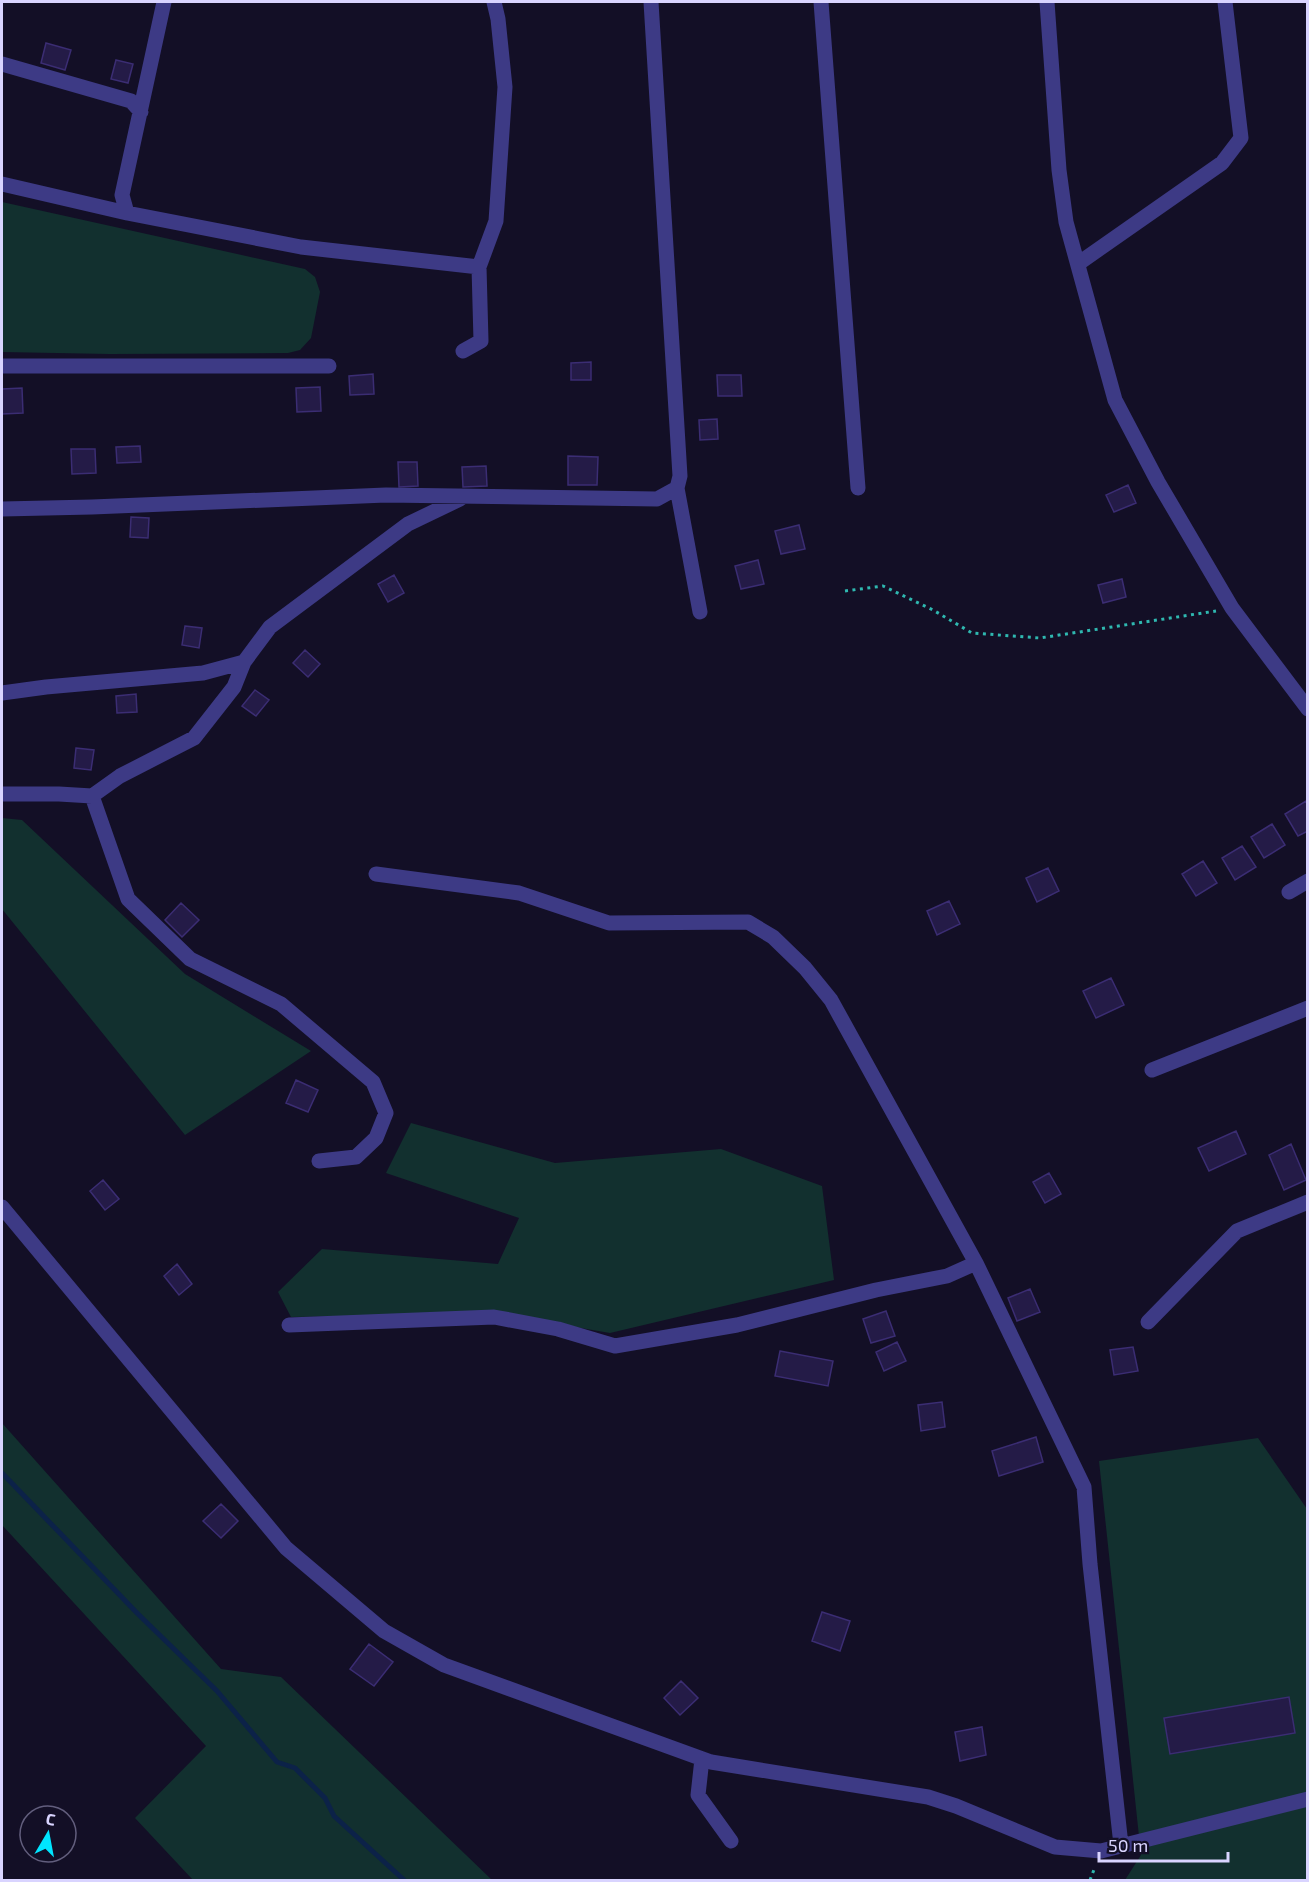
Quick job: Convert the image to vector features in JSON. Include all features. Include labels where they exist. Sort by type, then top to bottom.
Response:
[{"type":"street","points":[[127,213],[122,195],[164,2]]},
{"type":"street","points":[[463,351],[480,341],[479,267],[496,221],[505,87],[494,2]]},
{"type":"street","points":[[651,2],[680,476],[676,488],[700,612]]},
{"type":"street","points":[[821,2],[858,488]]},
{"type":"street","points":[[1047,2],[1059,170],[1066,222],[1115,400],[1158,482],[1232,608],[1308,709]]},
{"type":"street","points":[[1079,264],[1222,163],[1241,138],[1225,2]]},
{"type":"street","points":[[2,64],[130,101],[141,112]]},
{"type":"street","points":[[2,184],[127,213],[301,247],[479,267]]},
{"type":"street","points":[[2,366],[329,366]]},
{"type":"street","points":[[2,509],[386,495],[657,499],[676,488]]},
{"type":"street","points":[[2,794],[92,796],[120,776],[194,738],[234,687],[244,662],[270,627],[408,524],[463,497]]},
{"type":"street","points":[[2,693],[202,673],[244,662]]},
{"type":"street","points":[[92,796],[128,899],[190,959],[281,1004],[373,1082],[386,1113],[376,1138],[356,1157],[319,1161]]},
{"type":"street","points":[[376,874],[519,893],[609,922],[748,922],[773,937],[805,968],[831,1000],[976,1263],[1084,1487],[1091,1576],[1121,1845]]},
{"type":"street","points":[[1289,892],[1308,881]]},
{"type":"street","points":[[1152,1070],[1308,1008]]},
{"type":"street","points":[[1148,1322],[1237,1231],[1308,1202]]},
{"type":"street","points":[[2,1207],[286,1548],[384,1631],[444,1665],[711,1762],[928,1797],[1055,1846],[1101,1851],[1308,1799]]},
{"type":"street","points":[[290,1325],[494,1317],[558,1329],[615,1346],[737,1325],[876,1290],[948,1276],[976,1263]]},
{"type":"street","points":[[702,1759],[698,1795],[731,1841]]},
{"type":"path","points":[[845,591],[883,586],[933,610],[972,633],[1040,638],[1232,608]]},
{"type":"green space","points":[[2,202],[305,269],[315,277],[320,292],[311,338],[300,350],[288,353],[2,352]]},
{"type":"green space","points":[[2,818],[22,820],[185,974],[311,1051],[185,1135],[2,909]]},
{"type":"green space","points":[[411,1123],[555,1163],[721,1149],[822,1186],[834,1280],[610,1333],[500,1314],[291,1317],[278,1292],[322,1249],[498,1264],[519,1218],[386,1173]]},
{"type":"green space","points":[[2,1423],[221,1669],[281,1677],[492,1880],[193,1880],[135,1818],[206,1746],[2,1525]]},
{"type":"green space","points":[[1258,1438],[1307,1509],[1307,1880],[1125,1880],[1141,1855],[1099,1461]]},
{"type":"building","points":[[46,43],[71,50],[65,70],[41,63]]},
{"type":"building","points":[[116,60],[133,64],[128,83],[111,79]]},
{"type":"building","points":[[591,362],[591,380],[571,380],[571,363]]},
{"type":"building","points":[[373,374],[374,394],[350,395],[349,376]]},
{"type":"building","points":[[717,375],[741,375],[742,396],[718,396]]},
{"type":"building","points":[[320,387],[321,411],[297,412],[296,388]]},
{"type":"building","points":[[22,388],[23,413],[2,414],[2,389]]},
{"type":"building","points":[[717,419],[718,439],[700,440],[699,420]]},
{"type":"building","points":[[140,446],[141,462],[117,463],[116,447]]},
{"type":"building","points":[[71,449],[95,449],[96,473],[72,474]]},
{"type":"building","points":[[568,456],[598,457],[597,485],[568,485]]},
{"type":"building","points":[[398,462],[417,462],[418,486],[399,487]]},
{"type":"building","points":[[486,466],[487,486],[463,487],[462,467]]},
{"type":"building","points":[[1128,485],[1136,503],[1114,512],[1106,495]]},
{"type":"building","points":[[131,517],[149,518],[148,538],[130,537]]},
{"type":"building","points":[[799,525],[805,549],[781,554],[775,531]]},
{"type":"building","points":[[758,560],[764,584],[741,589],[735,566]]},
{"type":"building","points":[[394,575],[404,593],[388,602],[378,584]]},
{"type":"building","points":[[1122,579],[1126,597],[1103,603],[1098,585]]},
{"type":"building","points":[[185,626],[202,628],[199,648],[182,645]]},
{"type":"building","points":[[305,650],[320,664],[308,677],[293,663]]},
{"type":"building","points":[[255,690],[269,700],[256,716],[242,706]]},
{"type":"building","points":[[136,694],[137,712],[117,713],[116,696]]},
{"type":"building","points":[[76,748],[94,750],[91,770],[74,768]]},
{"type":"building","points":[[1306,801],[1308,831],[1298,836],[1285,814]]},
{"type":"building","points":[[1272,824],[1285,845],[1264,858],[1251,837]]},
{"type":"building","points":[[1242,846],[1256,867],[1235,880],[1222,858]]},
{"type":"building","points":[[1203,861],[1217,883],[1196,896],[1182,874]]},
{"type":"building","points":[[1048,868],[1059,891],[1037,902],[1026,878]]},
{"type":"building","points":[[949,901],[960,924],[937,935],[927,911]]},
{"type":"building","points":[[181,903],[199,920],[182,937],[165,920]]},
{"type":"building","points":[[1111,978],[1124,1005],[1096,1018],[1083,991]]},
{"type":"building","points":[[296,1080],[318,1090],[308,1112],[286,1103]]},
{"type":"building","points":[[1236,1131],[1246,1154],[1209,1171],[1198,1148]]},
{"type":"building","points":[[1291,1144],[1306,1180],[1284,1190],[1269,1155]]},
{"type":"building","points":[[1049,1173],[1061,1194],[1045,1203],[1033,1182]]},
{"type":"building","points":[[103,1180],[119,1199],[105,1210],[90,1191]]},
{"type":"building","points":[[177,1264],[192,1284],[179,1295],[164,1276]]},
{"type":"building","points":[[1030,1289],[1040,1312],[1017,1321],[1008,1298]]},
{"type":"building","points":[[886,1311],[895,1336],[871,1343],[863,1319]]},
{"type":"building","points":[[897,1342],[906,1361],[884,1371],[876,1352]]},
{"type":"building","points":[[1133,1347],[1138,1371],[1114,1375],[1110,1350]]},
{"type":"building","points":[[780,1351],[833,1361],[828,1386],[775,1376]]},
{"type":"building","points":[[942,1402],[945,1427],[921,1431],[918,1405]]},
{"type":"building","points":[[1036,1437],[1043,1462],[999,1476],[992,1451]]},
{"type":"building","points":[[221,1504],[238,1521],[221,1538],[203,1521]]},
{"type":"building","points":[[822,1612],[850,1621],[840,1651],[812,1641]]},
{"type":"building","points":[[369,1644],[393,1662],[374,1686],[350,1669]]},
{"type":"building","points":[[681,1681],[698,1698],[680,1715],[664,1698]]},
{"type":"building","points":[[1289,1697],[1295,1733],[1170,1754],[1164,1718]]},
{"type":"building","points":[[982,1727],[986,1755],[960,1761],[955,1732]]},
{"type":"waterway","points":[[2,1473],[138,1614],[217,1691],[277,1762],[295,1768],[325,1798],[334,1816],[404,1880]]}]
